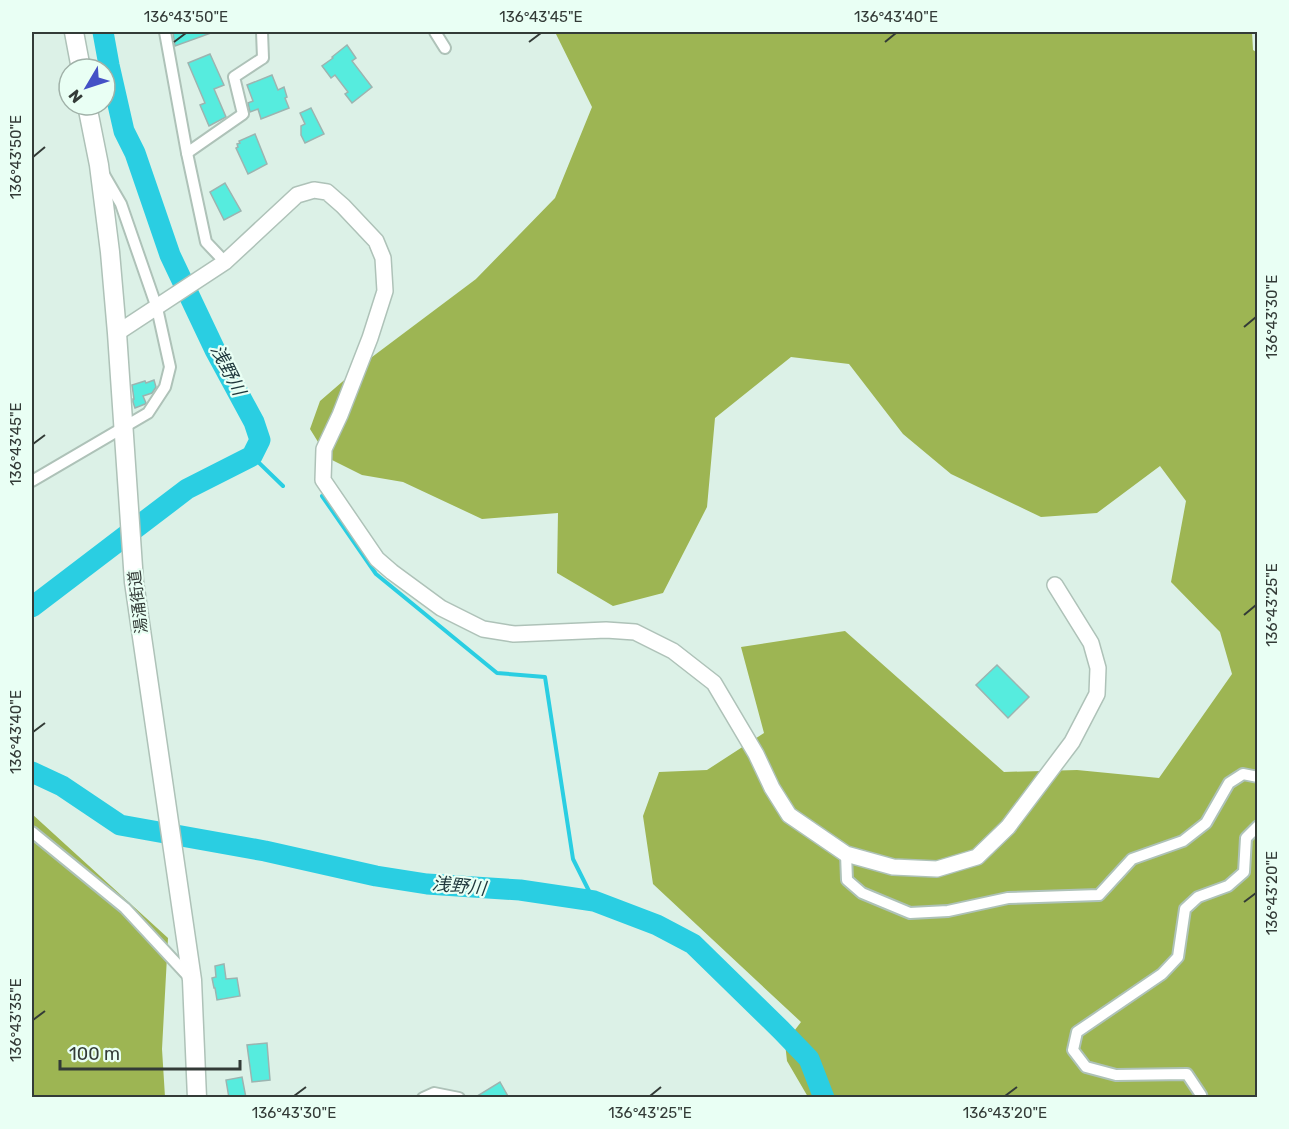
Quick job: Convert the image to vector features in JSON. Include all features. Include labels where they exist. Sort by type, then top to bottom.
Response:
[{"type":"main road","points":[[74,32],[79,57]]},
{"type":"main road","name":"湯涌街道","points":[[89,117],[99,165],[110,252],[134,582],[192,980],[197,1098]]},
{"type":"street","points":[[165,32],[206,242],[225,262]]},
{"type":"street","points":[[187,153],[243,114],[234,77],[263,58],[262,32]]},
{"type":"street","points":[[435,32],[445,48]]},
{"type":"street","points":[[32,481],[148,413],[165,387],[170,367],[163,304],[121,204],[99,165]]},
{"type":"street","points":[[117,333],[212,272],[297,195],[314,190],[327,192],[376,240],[383,258],[385,291],[370,338],[324,449],[323,480],[377,559],[441,608],[483,629],[514,634],[606,630],[635,632],[673,651],[714,683],[789,815],[846,854],[893,867],[937,869],[977,857],[1008,827],[1072,742],[1097,694],[1098,668],[1091,644],[1055,585]]},
{"type":"street","points":[[846,854],[847,880],[862,893],[910,913],[948,911],[1008,898],[1099,895],[1132,859],[1183,841],[1206,823],[1228,783],[1243,774],[1257,777]]},
{"type":"street","points":[[1202,1098],[1187,1074],[1116,1075],[1086,1067],[1073,1050],[1077,1032],[1162,974],[1178,957],[1185,909],[1198,897],[1228,886],[1244,872],[1245,838],[1257,826]]},
{"type":"street","points":[[32,832],[125,908],[192,980]]},
{"type":"street","points":[[423,1098],[434,1093],[459,1098]]},
{"type":"green space","points":[[555,32],[1252,32],[1253,50],[1258,53],[1257,1097],[808,1097],[787,1061],[785,1043],[801,1022],[653,884],[643,816],[659,772],[707,770],[764,733],[741,647],[845,631],[1004,772],[1077,770],[1159,778],[1232,674],[1220,632],[1171,582],[1186,501],[1160,466],[1097,513],[1041,517],[951,474],[903,434],[849,364],[791,357],[715,418],[707,507],[663,593],[613,606],[557,573],[558,513],[482,519],[403,482],[362,475],[328,458],[310,429],[320,401],[364,363],[476,279],[555,198],[592,107]]},
{"type":"green space","points":[[32,814],[168,938],[162,1049],[165,1097],[32,1097]]},
{"type":"building","points":[[173,32],[211,32],[211,33],[175,46]]},
{"type":"building","points":[[347,45],[356,58],[352,61],[372,87],[352,103],[345,94],[348,92],[335,75],[331,78],[322,66]]},
{"type":"building","points":[[210,54],[224,85],[214,89],[226,117],[209,126],[200,105],[205,103],[188,63]]},
{"type":"building","points":[[272,75],[278,90],[284,87],[289,108],[261,119],[258,109],[250,112],[248,103],[253,101],[247,85]]},
{"type":"building","points":[[311,108],[324,134],[305,143],[301,135],[301,126],[305,124],[300,113]]},
{"type":"building","points":[[255,134],[267,164],[248,174],[236,148],[239,141]]},
{"type":"building","points":[[225,183],[241,211],[224,220],[210,192]]},
{"type":"building","points":[[154,380],[156,387],[152,393],[143,396],[146,403],[135,408],[132,385]]},
{"type":"building","points":[[997,665],[1029,697],[1008,718],[976,685]]},
{"type":"building","points":[[224,964],[226,979],[237,978],[240,996],[217,1000],[212,978],[216,977],[215,966]]},
{"type":"building","points":[[267,1043],[270,1080],[252,1082],[247,1045]]},
{"type":"building","points":[[242,1077],[246,1098],[229,1098],[226,1080]]},
{"type":"building","points":[[500,1082],[509,1098],[474,1098]]},
{"type":"waterway","name":"浅野川","points":[[32,607],[187,489],[252,456],[260,440],[254,422],[215,350],[170,255],[135,153],[124,131],[103,32]]},
{"type":"waterway","points":[[252,456],[283,486]]},
{"type":"waterway","points":[[322,496],[376,574],[497,673],[545,677],[573,859],[594,901]]},
{"type":"waterway","name":"浅野川","points":[[32,772],[62,786],[120,825],[265,851],[376,876],[427,884],[520,890],[594,901],[657,925],[693,944],[809,1059],[824,1098]]}]
